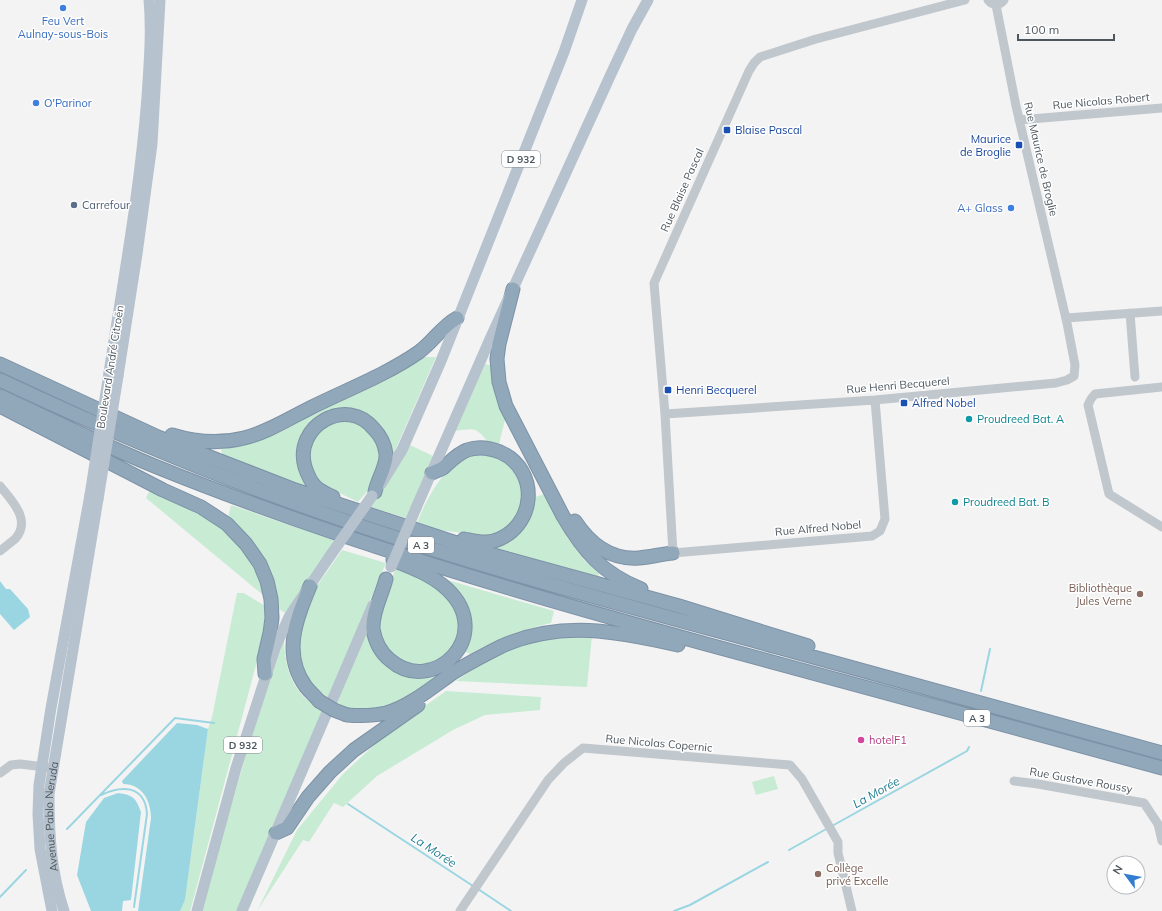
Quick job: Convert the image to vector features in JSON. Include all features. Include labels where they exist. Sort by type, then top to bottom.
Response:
[{"type":"highway","points":[[513,289],[499,344],[497,359],[499,382],[506,406],[563,516],[572,532],[588,554],[606,571],[624,582],[665,597],[678,606]]},
{"type":"highway","points":[[158,437],[167,434],[194,440],[219,442],[253,436],[395,366],[420,351],[449,323],[457,318]]},
{"type":"highway","points":[[0,364],[158,437],[232,466],[345,507],[490,554],[678,606],[844,657],[858,669]]},
{"type":"highway","name":"A 3","points":[[0,380],[81,418],[163,452],[288,501],[388,535],[542,582],[1162,753]]},
{"type":"highway","name":"A 3","points":[[0,396],[86,437],[157,467],[269,509],[385,549],[534,596],[792,668],[1162,768]]},
{"type":"highway","points":[[0,406],[201,508],[227,524],[246,544],[260,564],[271,599],[272,618],[264,660],[266,674]]},
{"type":"highway","points":[[345,507],[338,499],[315,486],[307,473],[303,459],[304,444],[311,431],[324,419],[340,414],[357,416],[371,424],[380,436],[386,453],[384,465],[377,481],[374,494]]},
{"type":"highway","points":[[432,473],[442,468],[453,458],[467,450],[480,448],[492,449],[506,455],[518,466],[527,481],[529,495],[527,510],[519,524],[507,535],[494,541],[478,542],[457,537],[449,541]]},
{"type":"highway","points":[[563,516],[574,521],[597,547],[617,556],[639,558],[673,553]]},
{"type":"highway","points":[[385,549],[392,560],[422,572],[436,580],[446,588],[460,604],[465,620],[465,634],[457,651],[445,663],[430,670],[409,670],[395,665],[383,653],[376,643],[373,629],[375,613],[389,573]]},
{"type":"highway","points":[[310,586],[296,622],[292,652],[297,670],[306,687],[319,700],[334,710],[347,715],[368,716],[388,712],[412,701],[454,672],[502,646],[536,634],[571,630],[606,631],[634,635],[696,649],[780,671],[792,668]]},
{"type":"highway","points":[[276,833],[286,828],[308,797],[330,772],[354,750],[448,682],[454,672]]},
{"type":"main road","points":[[143,0],[144,9],[154,18],[166,6],[166,0]]},
{"type":"main road","name":"Boulevard André Citroën","points":[[60,721],[113,374],[138,254],[152,144],[154,18],[149,0]]},
{"type":"main road","name":"Boulevard André Citroën","points":[[154,18],[160,0]]},
{"type":"main road","name":"D 932","points":[[197,911],[236,768],[275,648],[289,617],[374,494],[402,450],[441,361],[564,52],[582,0]]},
{"type":"main road","points":[[242,911],[369,613],[381,586],[389,573],[416,508],[513,289],[632,29],[648,0]]},
{"type":"main road","name":"Boulevard André Citroën","points":[[48,732],[94,497]]},
{"type":"main road","name":"Avenue Pablo Neruda","points":[[52,911],[40,849],[38,814],[39,785],[47,768],[60,721]]},
{"type":"main road","name":"Avenue Pablo Neruda","points":[[48,732],[47,768],[49,794],[49,836],[55,880],[64,911]]},
{"type":"street","name":"Rue Blaise Pascal","points":[[673,553],[665,414],[654,283],[733,105],[754,63],[760,57],[816,39],[965,0]]},
{"type":"street","points":[[992,2],[1001,4],[1004,0]]},
{"type":"street","name":"Rue Maurice de Broglie","points":[[992,2],[1066,318]]},
{"type":"street","name":"Rue Nicolas Robert","points":[[1019,120],[1162,108]]},
{"type":"street","points":[[1066,318],[1162,311]]},
{"type":"street","points":[[1130,314],[1135,378]]},
{"type":"street","name":"Rue Henri Becquerel","points":[[665,414],[875,400],[1056,383],[1074,376],[1075,365],[1066,318]]},
{"type":"street","points":[[1162,387],[1095,394],[1091,398],[1088,405],[1108,494],[1162,527]]},
{"type":"street","name":"Rue Alfred Nobel","points":[[673,553],[872,536],[880,531],[885,519],[875,400]]},
{"type":"street","points":[[0,486],[18,508],[21,517],[20,528],[16,538],[0,551]]},
{"type":"street","name":"Rue Nicolas Copernic","points":[[460,911],[548,780],[564,763],[583,748],[790,765],[802,779],[838,842],[838,853],[852,911]]},
{"type":"street","points":[[0,773],[12,765],[20,764],[47,768]]},
{"type":"street","name":"Rue Gustave Roussy","points":[[1014,781],[1144,803],[1158,824],[1162,841]]},
{"type":"green space","points":[[419,357],[436,357],[394,453],[390,453],[383,433],[338,411],[299,445],[300,469],[310,490],[223,457],[221,449],[257,439]]},
{"type":"green space","points":[[485,364],[492,366],[506,416],[499,444],[489,443],[478,431],[475,430],[467,429],[455,431]]},
{"type":"green space","points":[[341,419],[353,421],[366,427],[375,439],[380,453],[376,481],[358,502],[317,482],[307,457],[310,445],[317,433],[328,425]]},
{"type":"green space","points":[[410,445],[433,456],[406,518],[371,507]]},
{"type":"green space","points":[[484,453],[496,456],[510,465],[520,480],[523,497],[521,505],[517,514],[509,524],[497,534],[486,537],[416,526],[424,506],[436,485],[451,467],[460,460],[471,455]]},
{"type":"green space","points":[[150,490],[160,493],[224,526],[256,565],[264,588],[263,595],[146,498]]},
{"type":"green space","points":[[545,494],[567,537],[584,560],[599,573],[597,580],[494,550],[495,546],[531,510],[535,497]]},
{"type":"green space","points":[[231,505],[336,541],[285,613],[276,607],[228,518]]},
{"type":"green space","points":[[342,550],[386,563],[328,698],[312,685],[300,668],[296,647],[308,599]]},
{"type":"green space","points":[[396,568],[419,575],[441,591],[449,600],[456,612],[459,624],[455,641],[448,653],[436,662],[423,666],[410,666],[386,650],[378,627],[382,603]]},
{"type":"green space","points":[[437,577],[554,611],[551,623],[509,636],[470,654],[462,650],[471,626],[470,610],[462,597],[456,591]]},
{"type":"green space","points":[[237,593],[244,593],[265,606],[266,622],[264,635],[191,908],[190,911],[180,911],[185,900],[208,729],[212,717]]},
{"type":"green space","points":[[369,625],[378,655],[391,669],[410,675],[439,676],[408,696],[385,707],[362,711],[349,710],[335,704]]},
{"type":"green space","points":[[592,635],[587,687],[456,681],[490,657],[535,640]]},
{"type":"green space","points":[[282,641],[284,642],[288,667],[295,685],[303,696],[324,713],[237,911],[201,911],[258,713]]},
{"type":"green space","points":[[446,691],[541,697],[540,710],[485,715],[453,730],[377,776],[343,807],[334,803],[309,842],[303,840],[257,911],[297,830],[343,774],[387,733]]},
{"type":"green space","points":[[774,776],[778,789],[756,795],[752,782]]},
{"type":"water","points":[[0,581],[6,589],[10,589],[28,609],[30,617],[14,630],[0,614]]},
{"type":"water","points":[[177,723],[197,725],[208,729],[185,900],[180,911],[138,911],[151,812],[147,800],[141,791],[136,787],[123,784],[122,781]]},
{"type":"water","points":[[118,793],[131,796],[137,803],[141,812],[131,900],[123,901],[122,911],[91,911],[77,875],[86,822],[104,798]]},
{"type":"waterway","name":"La Morée","points":[[981,691],[990,649]]},
{"type":"waterway","name":"La Morée","points":[[67,829],[175,718],[214,723]]},
{"type":"waterway","name":"La Morée","points":[[832,826],[967,751],[969,747]]},
{"type":"waterway","name":"La Morée","points":[[101,795],[117,790],[131,790],[142,797],[145,804],[147,814],[134,907]]},
{"type":"waterway","name":"La Morée","points":[[348,804],[473,886]]},
{"type":"waterway","name":"La Morée","points":[[789,850],[828,828]]},
{"type":"waterway","name":"La Morée","points":[[674,911],[690,905],[768,862]]},
{"type":"waterway","name":"La Morée","points":[[0,897],[26,870]]},
{"type":"waterway","name":"La Morée","points":[[478,889],[511,911]]},
{"type":"place","name":"Feu Vert Aulnay-sous-Bois","points":[[63,8]]},
{"type":"place","name":"O'Parinor","points":[[36,103]]},
{"type":"place","name":"Blaise Pascal","points":[[727,130]]},
{"type":"place","name":"Maurice de Broglie","points":[[1019,145]]},
{"type":"place","name":"Carrefour","points":[[74,205]]},
{"type":"place","name":"A+ Glass","points":[[1011,208]]},
{"type":"place","name":"Henri Becquerel","points":[[668,390]]},
{"type":"place","name":"Alfred Nobel","points":[[904,403]]},
{"type":"place","name":"Proudreed Bat. A","points":[[969,419]]},
{"type":"place","name":"Proudreed Bat. B","points":[[955,502]]},
{"type":"place","name":"Bibliothèque Jules Verne","points":[[1140,594]]},
{"type":"place","name":"hotelF1","points":[[861,740]]},
{"type":"place","name":"Collège privé Excelle","points":[[818,874]]}]
